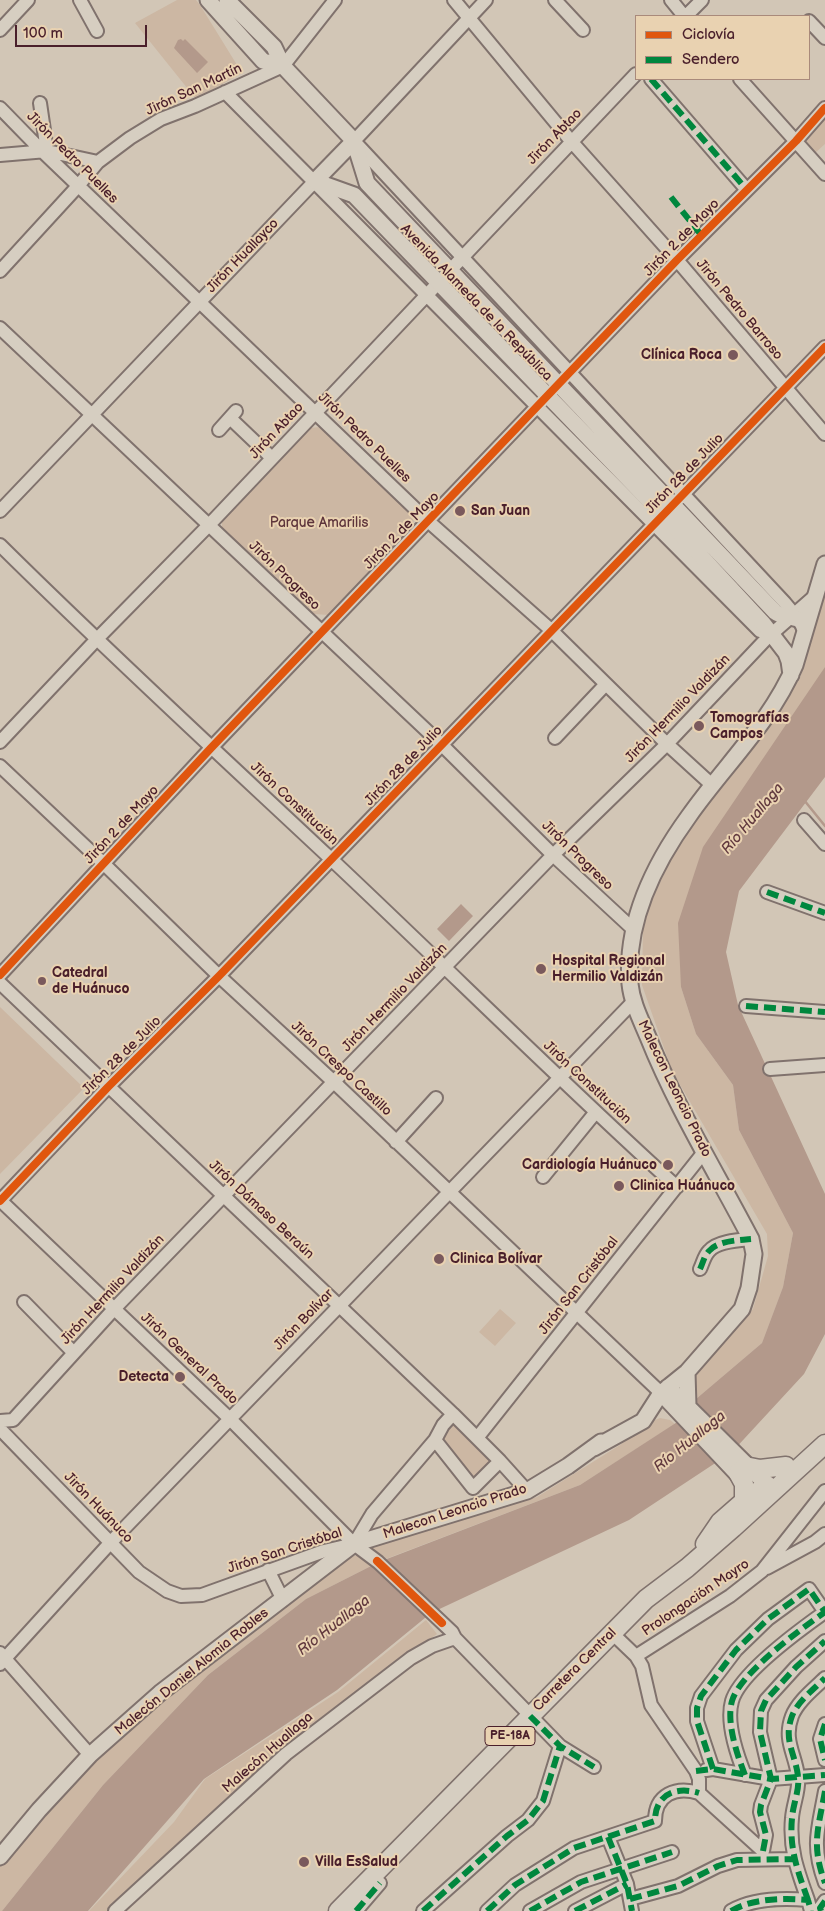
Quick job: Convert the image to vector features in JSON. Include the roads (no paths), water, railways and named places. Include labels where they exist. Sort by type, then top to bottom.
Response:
[{"type":"highway","name":"PE-18A","points":[[758,1495],[804,1450],[825,1437]]},
{"type":"highway","name":"PE-18A","points":[[758,1495],[825,1444]]},
{"type":"highway","points":[[758,1495],[744,1484],[739,1466],[760,1469],[786,1466]]},
{"type":"highway","name":"Carretera Central","points":[[338,1911],[646,1599],[687,1568],[720,1522],[758,1495]]},
{"type":"main road","points":[[208,0],[263,61],[283,66]]},
{"type":"main road","points":[[227,0],[274,47],[283,66]]},
{"type":"main road","name":"Avenida Alameda de la República","points":[[283,66],[354,141],[367,182],[559,384],[679,499],[774,612],[783,617],[799,619],[803,622],[805,631]]},
{"type":"main road","name":"Jirón Huallayco","points":[[315,181],[354,141]]},
{"type":"main road","name":"Avenida Alameda de la República","points":[[315,181],[354,195],[548,396],[658,520],[772,634],[786,653],[791,675]]},
{"type":"main road","name":"Malecon Leoncio Prado","points":[[354,1544],[527,1491],[594,1448],[644,1421],[662,1394],[687,1372],[742,1309],[749,1288],[754,1254],[751,1238],[656,1058],[633,1002],[630,984],[630,965],[634,930],[639,909],[666,851],[712,785],[769,713],[791,675],[825,564]]},
{"type":"main road","points":[[687,1372],[687,1410]]},
{"type":"main road","points":[[662,1394],[687,1410],[739,1466],[758,1495]]},
{"type":"main road","name":"Malecón Daniel Alomia Robles","points":[[0,1857],[39,1810],[90,1755],[160,1693],[354,1544]]},
{"type":"street","points":[[0,29],[28,0]]},
{"type":"street","points":[[80,0],[97,30]]},
{"type":"street","name":"Jirón San Martín","points":[[0,271],[98,162],[130,138],[161,119],[283,66],[335,0]]},
{"type":"street","name":"Jirón Pedro Barroso","points":[[454,0],[571,141],[677,260],[825,434]]},
{"type":"street","name":"Jirón Huallayco","points":[[354,141],[486,0]]},
{"type":"street","points":[[555,0],[583,30]]},
{"type":"street","points":[[671,0],[684,15]]},
{"type":"street","points":[[686,15],[702,0]]},
{"type":"street","points":[[810,23],[825,38]]},
{"type":"street","name":"Jirón Abtao","points":[[0,742],[96,640],[209,525],[635,75]]},
{"type":"street","points":[[652,80],[747,190]]},
{"type":"street","points":[[741,80],[825,174]]},
{"type":"street","name":"Avenida Alameda de la República","points":[[225,92],[537,407],[658,520]]},
{"type":"street","points":[[40,103],[44,151]]},
{"type":"street","name":"Jirón Pedro Puelles","points":[[0,108],[78,186],[428,521],[551,630],[667,744],[712,785]]},
{"type":"street","name":"Jirón 2 de Mayo","points":[[0,975],[211,748],[677,260],[796,141],[825,108]]},
{"type":"street","name":"Avenida Alameda de la República","points":[[354,141],[571,372],[679,499]]},
{"type":"street","points":[[0,155],[44,151],[98,162]]},
{"type":"street","name":"Jirón Huallayco","points":[[0,511],[315,181]]},
{"type":"street","name":"Jirón Progreso","points":[[0,328],[442,745],[553,855],[634,930]]},
{"type":"street","name":"Jirón 28 de Julio","points":[[0,1200],[108,1087],[219,976],[825,347]]},
{"type":"street","points":[[219,430],[233,414],[272,458]]},
{"type":"street","name":"Jirón Constitución","points":[[0,546],[96,640],[331,859],[595,1113],[677,1187]]},
{"type":"street","name":"Jirón Hermilio Valdizán","points":[[0,1421],[14,1420],[114,1310],[553,855],[667,744],[772,634],[816,595]]},
{"type":"street","points":[[555,738],[606,684]]},
{"type":"street","name":"Jirón Crespo Castillo","points":[[0,766],[219,976],[662,1394]]},
{"type":"street","points":[[804,820],[825,844]]},
{"type":"street","points":[[767,892],[825,913]]},
{"type":"street","name":"Jirón Dámaso Beraún","points":[[0,983],[453,1414],[500,1460],[527,1491]]},
{"type":"street","name":"Jirón Bolívar","points":[[2,1658],[111,1542],[633,1002]]},
{"type":"street","points":[[746,1006],[825,1012]]},
{"type":"street","points":[[770,1069],[825,1065]]},
{"type":"street","points":[[396,1142],[436,1098]]},
{"type":"street","points":[[543,1177],[595,1113]]},
{"type":"street","name":"Jirón San Cristóbal","points":[[477,1438],[704,1152]]},
{"type":"street","name":"Jirón General Prado","points":[[0,1200],[230,1419],[354,1544],[377,1561],[452,1632],[455,1638],[560,1746],[594,1767]]},
{"type":"street","points":[[700,1269],[711,1248],[751,1238]]},
{"type":"street","points":[[24,1302],[74,1353]]},
{"type":"street","name":"Jirón San Cristóbal","points":[[182,1596],[202,1595],[324,1551],[354,1544],[372,1514],[435,1440],[443,1425],[453,1414]]},
{"type":"street","name":"Jirón Huánuco","points":[[0,1430],[139,1572],[167,1591],[182,1596]]},
{"type":"street","points":[[435,1440],[473,1488],[500,1460]]},
{"type":"street","name":"Prolongación Mayro","points":[[636,1656],[730,1596],[762,1571],[825,1491]]},
{"type":"street","points":[[762,1571],[825,1534]]},
{"type":"street","points":[[268,1570],[283,1600]]},
{"type":"street","points":[[713,1769],[697,1721],[697,1708],[701,1696],[736,1650],[761,1625],[809,1589],[825,1612],[785,1640],[738,1686],[732,1701],[730,1718],[737,1756],[745,1775]]},
{"type":"street","points":[[612,1633],[636,1656],[642,1666],[651,1705],[696,1771],[699,1779],[700,1793]]},
{"type":"street","name":"Malecón Huallaga","points":[[115,1911],[286,1754],[411,1658],[432,1646],[455,1638]]},
{"type":"street","points":[[487,1911],[515,1885],[574,1848],[655,1821],[655,1811],[660,1801],[666,1795],[678,1791],[689,1790],[700,1793],[763,1851],[766,1835],[760,1812],[771,1779],[760,1732],[760,1715],[763,1704],[808,1654],[825,1640]]},
{"type":"street","points":[[2,1658],[90,1755]]},
{"type":"street","points":[[809,1906],[794,1859],[791,1835],[798,1777],[788,1740],[788,1730],[793,1714],[802,1701],[825,1678]]},
{"type":"street","points":[[825,1724],[820,1739],[825,1760]]},
{"type":"street","points":[[423,1911],[507,1836],[528,1820],[543,1801],[560,1746]]},
{"type":"street","points":[[696,1771],[713,1769],[771,1779],[825,1775]]},
{"type":"street","points":[[825,1791],[816,1838],[818,1864],[825,1883]]},
{"type":"street","points":[[608,1837],[627,1884],[630,1908],[718,1866],[737,1860],[794,1859]]},
{"type":"street","points":[[530,1911],[582,1882],[672,1852]]},
{"type":"street","points":[[356,1911],[380,1883]]},
{"type":"street","points":[[576,1911],[627,1884]]},
{"type":"street","points":[[732,1911],[736,1908],[763,1901],[789,1899],[809,1906]]},
{"type":"street","points":[[821,1911],[820,1908],[825,1901]]},
{"type":"water","points":[[181,39],[183,41],[185,39],[208,62],[197,73],[174,48],[178,40]]},
{"type":"water","name":"Río Huallaga","points":[[825,667],[825,777],[739,891],[726,952],[738,1005],[825,1194],[825,1334],[804,1374],[732,1452],[629,1520],[431,1613],[337,1690],[204,1779],[88,1911],[2,1911],[103,1785],[208,1675],[306,1599],[379,1562],[580,1485],[685,1417],[696,1399],[762,1343],[783,1287],[793,1233],[739,1130],[733,1085],[696,1034],[681,987],[678,923],[703,847]]},
{"type":"water","points":[[461,904],[473,916],[449,941],[437,929]]},
{"type":"waterway","points":[[804,800],[825,826]]},
{"type":"place","name":"Clínica Roca","points":[[733,355]]},
{"type":"place","name":"San Juan","points":[[460,511]]},
{"type":"place","name":"Tomografías Campos","points":[[699,726]]},
{"type":"place","name":"Hospital Regional Hermilio Valdizán","points":[[541,969]]},
{"type":"place","name":"Catedral de Huánuco","points":[[42,981]]},
{"type":"place","name":"Cardiología Huánuco","points":[[668,1165]]},
{"type":"place","name":"Clinica Huánuco","points":[[619,1186]]},
{"type":"place","name":"Clinica Bolívar","points":[[439,1259]]},
{"type":"place","name":"Detecta","points":[[180,1377]]},
{"type":"place","name":"Villa EsSalud","points":[[304,1862]]},
{"type":"park label","name":"Parque Amarilis","points":[[319,523]]}]
